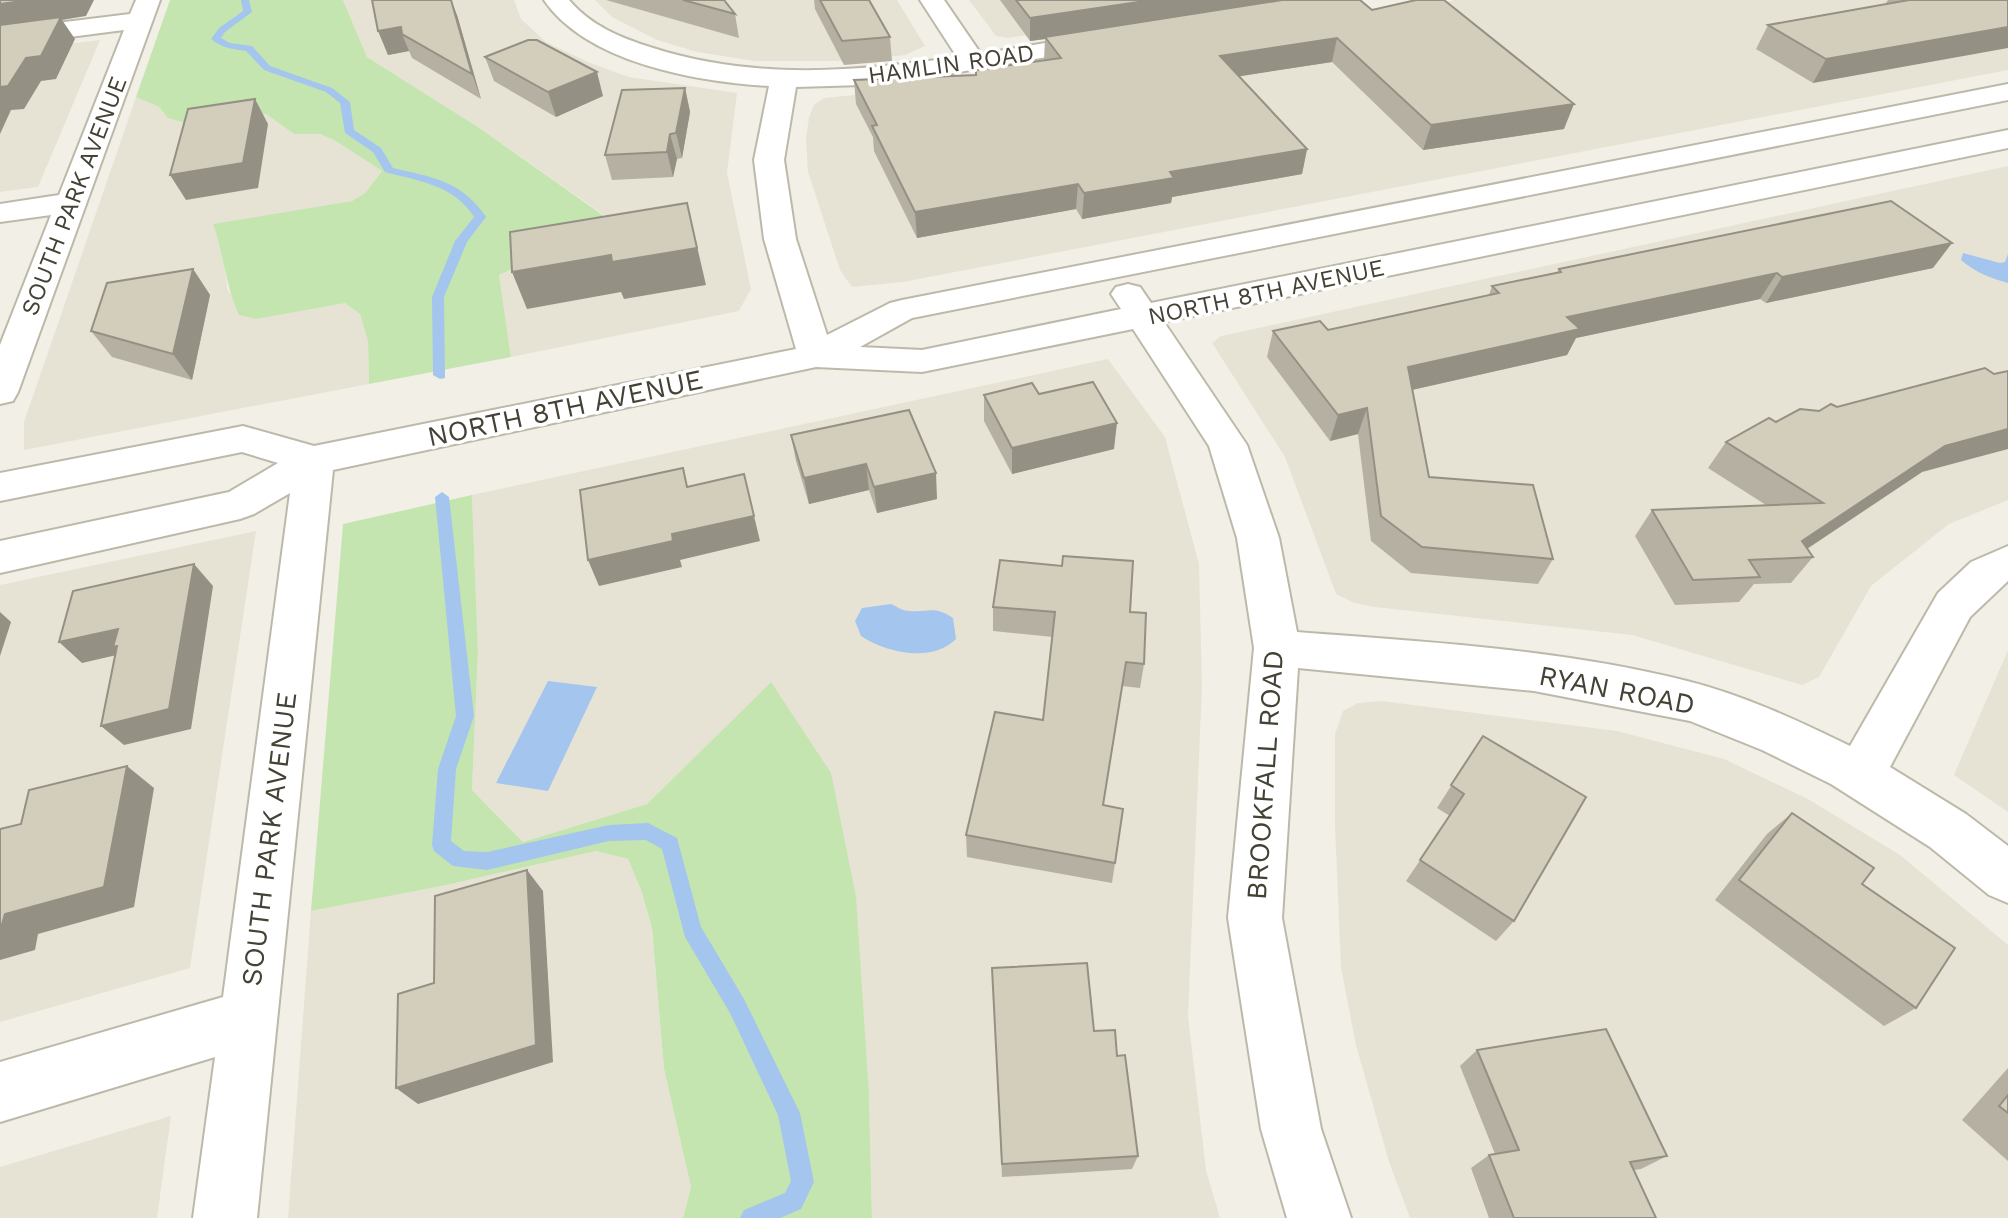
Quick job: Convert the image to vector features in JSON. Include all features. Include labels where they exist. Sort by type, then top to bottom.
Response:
[{"type":"street","name":"HAMLIN ROAD","points":[[556,0],[577,21],[601,38],[641,55],[683,67],[784,80],[841,79],[1127,38]]},
{"type":"street","points":[[932,0],[973,61]]},
{"type":"street","points":[[0,38],[144,10]]},
{"type":"street","name":"SOUTH PARK AVENUE","points":[[0,392],[144,10]]},
{"type":"street","points":[[784,80],[769,160],[780,239],[816,356]]},
{"type":"street","name":"NORTH 8TH AVENUE","points":[[816,356],[902,310],[2008,92]]},
{"type":"street","name":"NORTH 8TH AVENUE","points":[[0,557],[240,504],[314,460],[816,356],[922,361],[2008,139]]},
{"type":"street","points":[[1660,161],[1712,200]]},
{"type":"street","points":[[0,213],[71,203]]},
{"type":"street","name":"BROOKFALL ROAD","points":[[1111,269],[1228,445],[1258,538],[1277,648],[1255,918],[1291,1129],[1319,1218]]},
{"type":"street","name":"NORTH 8TH AVENUE","points":[[0,487],[243,439],[314,460]]},
{"type":"street","name":"SOUTH PARK AVENUE","points":[[225,1218],[314,460]]},
{"type":"street","points":[[1860,775],[1954,605],[1986,573],[2008,562]]},
{"type":"street","name":"RYAN ROAD","points":[[1277,648],[1487,667],[1689,701],[1773,733],[1860,775],[1925,815],[2008,878]]},
{"type":"street","points":[[0,1092],[247,1019]]},
{"type":"shaded area","points":[[343,0],[514,0],[521,19],[546,42],[588,62],[629,77],[737,93],[727,173],[751,289],[739,311],[511,357],[499,275],[614,222],[478,127],[367,57]]},
{"type":"shaded area","points":[[595,0],[897,0],[925,46],[905,55],[846,61],[755,61],[697,52],[657,40],[612,17]]},
{"type":"shaded area","points":[[969,0],[1269,0],[1007,38],[996,36]]},
{"type":"shaded area","points":[[1454,0],[2008,0],[2008,70],[903,282],[852,287],[840,270],[808,172],[806,138],[809,117],[814,105],[824,98],[887,92]]},
{"type":"shaded area","points":[[100,40],[38,187],[0,192],[0,52]]},
{"type":"shaded area","points":[[136,97],[159,107],[169,118],[188,124],[266,114],[294,134],[320,134],[334,140],[382,171],[365,193],[352,201],[213,225],[221,246],[228,291],[256,319],[344,302],[360,314],[368,340],[369,384],[24,450],[24,422]]},
{"type":"shaded area","points":[[2008,166],[2008,500],[1949,524],[1871,586],[1819,677],[1802,685],[1632,635],[1375,607],[1354,603],[1336,594],[1285,457],[1212,343],[1221,336]]},
{"type":"shaded area","points":[[1108,359],[1165,437],[1199,564],[1202,687],[1188,1016],[1206,1170],[1220,1218],[872,1218],[869,1095],[771,682],[647,804],[523,842],[472,790],[478,652],[472,495]]},
{"type":"shaded area","points":[[256,531],[190,968],[0,1022],[0,585]]},
{"type":"shaded area","points":[[2008,650],[2008,812],[1954,775]]},
{"type":"shaded area","points":[[1382,701],[1617,731],[1724,759],[1808,799],[1900,855],[2008,945],[2008,1218],[1410,1218],[1389,1162],[1356,1045],[1341,968],[1335,734],[1343,711],[1358,703]]},
{"type":"shaded area","points":[[596,851],[628,859],[652,928],[664,1069],[691,1187],[683,1218],[288,1218],[311,911],[447,885]]},
{"type":"shaded area","points":[[171,1116],[157,1218],[0,1218],[0,1167]]},
{"type":"green space","points":[[170,0],[343,0],[367,57],[478,127],[614,223],[499,275],[511,357],[369,384],[368,341],[360,314],[345,303],[256,319],[239,315],[213,224],[352,201],[365,193],[382,171],[334,140],[320,134],[294,134],[266,114],[188,124],[168,118],[159,107],[136,97]]},
{"type":"green space","points":[[472,495],[478,652],[472,790],[523,842],[647,804],[771,682],[831,773],[856,896],[869,1095],[872,1218],[683,1218],[691,1187],[664,1069],[652,928],[628,859],[596,851],[447,885],[311,911],[343,524]]},
{"type":"water","points":[[1963,253],[2000,263],[2005,262],[2008,254],[2008,283],[1972,268],[1961,260]]},
{"type":"water","points":[[891,604],[907,611],[946,614],[953,618],[956,639],[935,651],[909,653],[883,647],[861,636],[855,621],[862,608]]},
{"type":"water","points":[[548,681],[597,687],[548,791],[496,783]]},
{"type":"building","points":[[0,0],[30,0],[0,4]]},
{"type":"building","points":[[372,0],[451,0],[472,74],[402,34],[401,27],[378,31]]},
{"type":"building","points":[[683,0],[724,0],[735,14]]},
{"type":"building","points":[[820,0],[869,0],[890,37],[842,41]]},
{"type":"building","points":[[1016,0],[1152,0],[1030,18]]},
{"type":"building","points":[[1282,0],[1360,0],[1372,10],[1416,0],[1444,0],[1574,104],[1431,125],[1337,38],[1220,56],[1307,149],[1170,172],[1174,178],[1084,193],[1078,184],[915,212],[872,126],[877,125],[854,80],[976,75],[976,70],[1061,58],[1045,37]]},
{"type":"building","points":[[1909,0],[2008,0],[2008,27],[1826,59],[1768,25]]},
{"type":"building","points":[[61,17],[41,56],[26,58],[8,86],[0,87],[0,25]]},
{"type":"building","points":[[528,40],[537,40],[597,72],[548,92],[485,57]]},
{"type":"building","points":[[685,88],[676,133],[670,134],[667,152],[605,155],[622,90]]},
{"type":"building","points":[[255,99],[243,163],[170,175],[188,109]]},
{"type":"building","points":[[1891,201],[1952,243],[1782,277],[1777,273],[1567,317],[1580,329],[1408,367],[1429,477],[1533,485],[1553,559],[1422,547],[1381,516],[1367,408],[1338,415],[1273,331],[1320,321],[1328,330],[1499,293],[1492,286],[1561,272],[1559,269]]},
{"type":"building","points":[[687,203],[697,248],[612,262],[611,255],[512,272],[510,232]]},
{"type":"building","points":[[193,269],[173,354],[91,331],[107,283]]},
{"type":"building","points":[[1985,368],[1994,374],[2008,371],[2008,429],[1945,446],[1802,541],[1813,557],[1749,560],[1760,577],[1693,580],[1652,510],[1823,503],[1726,442],[1769,418],[1776,422],[1800,409],[1819,411],[1831,404],[1837,407]]},
{"type":"building","points":[[1093,382],[1117,423],[1012,448],[984,395],[1032,383],[1039,394]]},
{"type":"building","points":[[909,410],[936,473],[874,487],[866,464],[804,478],[791,435]]},
{"type":"building","points":[[683,468],[687,487],[744,474],[754,516],[672,534],[673,541],[588,560],[580,490]]},
{"type":"building","points":[[1063,556],[1133,561],[1130,612],[1146,613],[1144,664],[1126,662],[1103,805],[1123,809],[1115,863],[966,835],[995,712],[1043,720],[1055,612],[993,607],[1000,560],[1062,566]]},
{"type":"building","points":[[194,564],[169,709],[101,726],[118,629],[59,642],[73,591]]},
{"type":"building","points":[[1483,736],[1586,797],[1514,921],[1420,860],[1464,794],[1451,785]]},
{"type":"building","points":[[127,766],[104,887],[5,914],[0,931],[0,829],[21,824],[29,790]]},
{"type":"building","points":[[1792,813],[1874,868],[1862,884],[1955,948],[1916,1008],[1739,880]]},
{"type":"building","points":[[527,870],[536,1045],[396,1088],[398,994],[434,983],[435,896]]},
{"type":"building","points":[[1087,963],[1094,1031],[1115,1030],[1117,1056],[1125,1055],[1138,1156],[1002,1164],[992,968]]},
{"type":"building","points":[[1606,1029],[1667,1156],[1630,1162],[1656,1218],[1514,1218],[1489,1155],[1519,1150],[1477,1050]]},
{"type":"building","points":[[2008,1095],[2008,1113],[1999,1106]]},
{"type":"waterway","points":[[245,0],[248,12],[222,30],[216,39],[228,46],[249,48],[267,68],[329,90],[345,102],[349,131],[377,150],[389,170],[453,189],[472,205],[480,217],[461,241],[438,297],[440,375]]},
{"type":"waterway","points":[[442,497],[465,716],[447,769],[441,845],[460,860],[487,861],[609,833],[648,831],[670,844],[692,930],[737,1006],[789,1113],[803,1182],[793,1201],[752,1218]]}]
